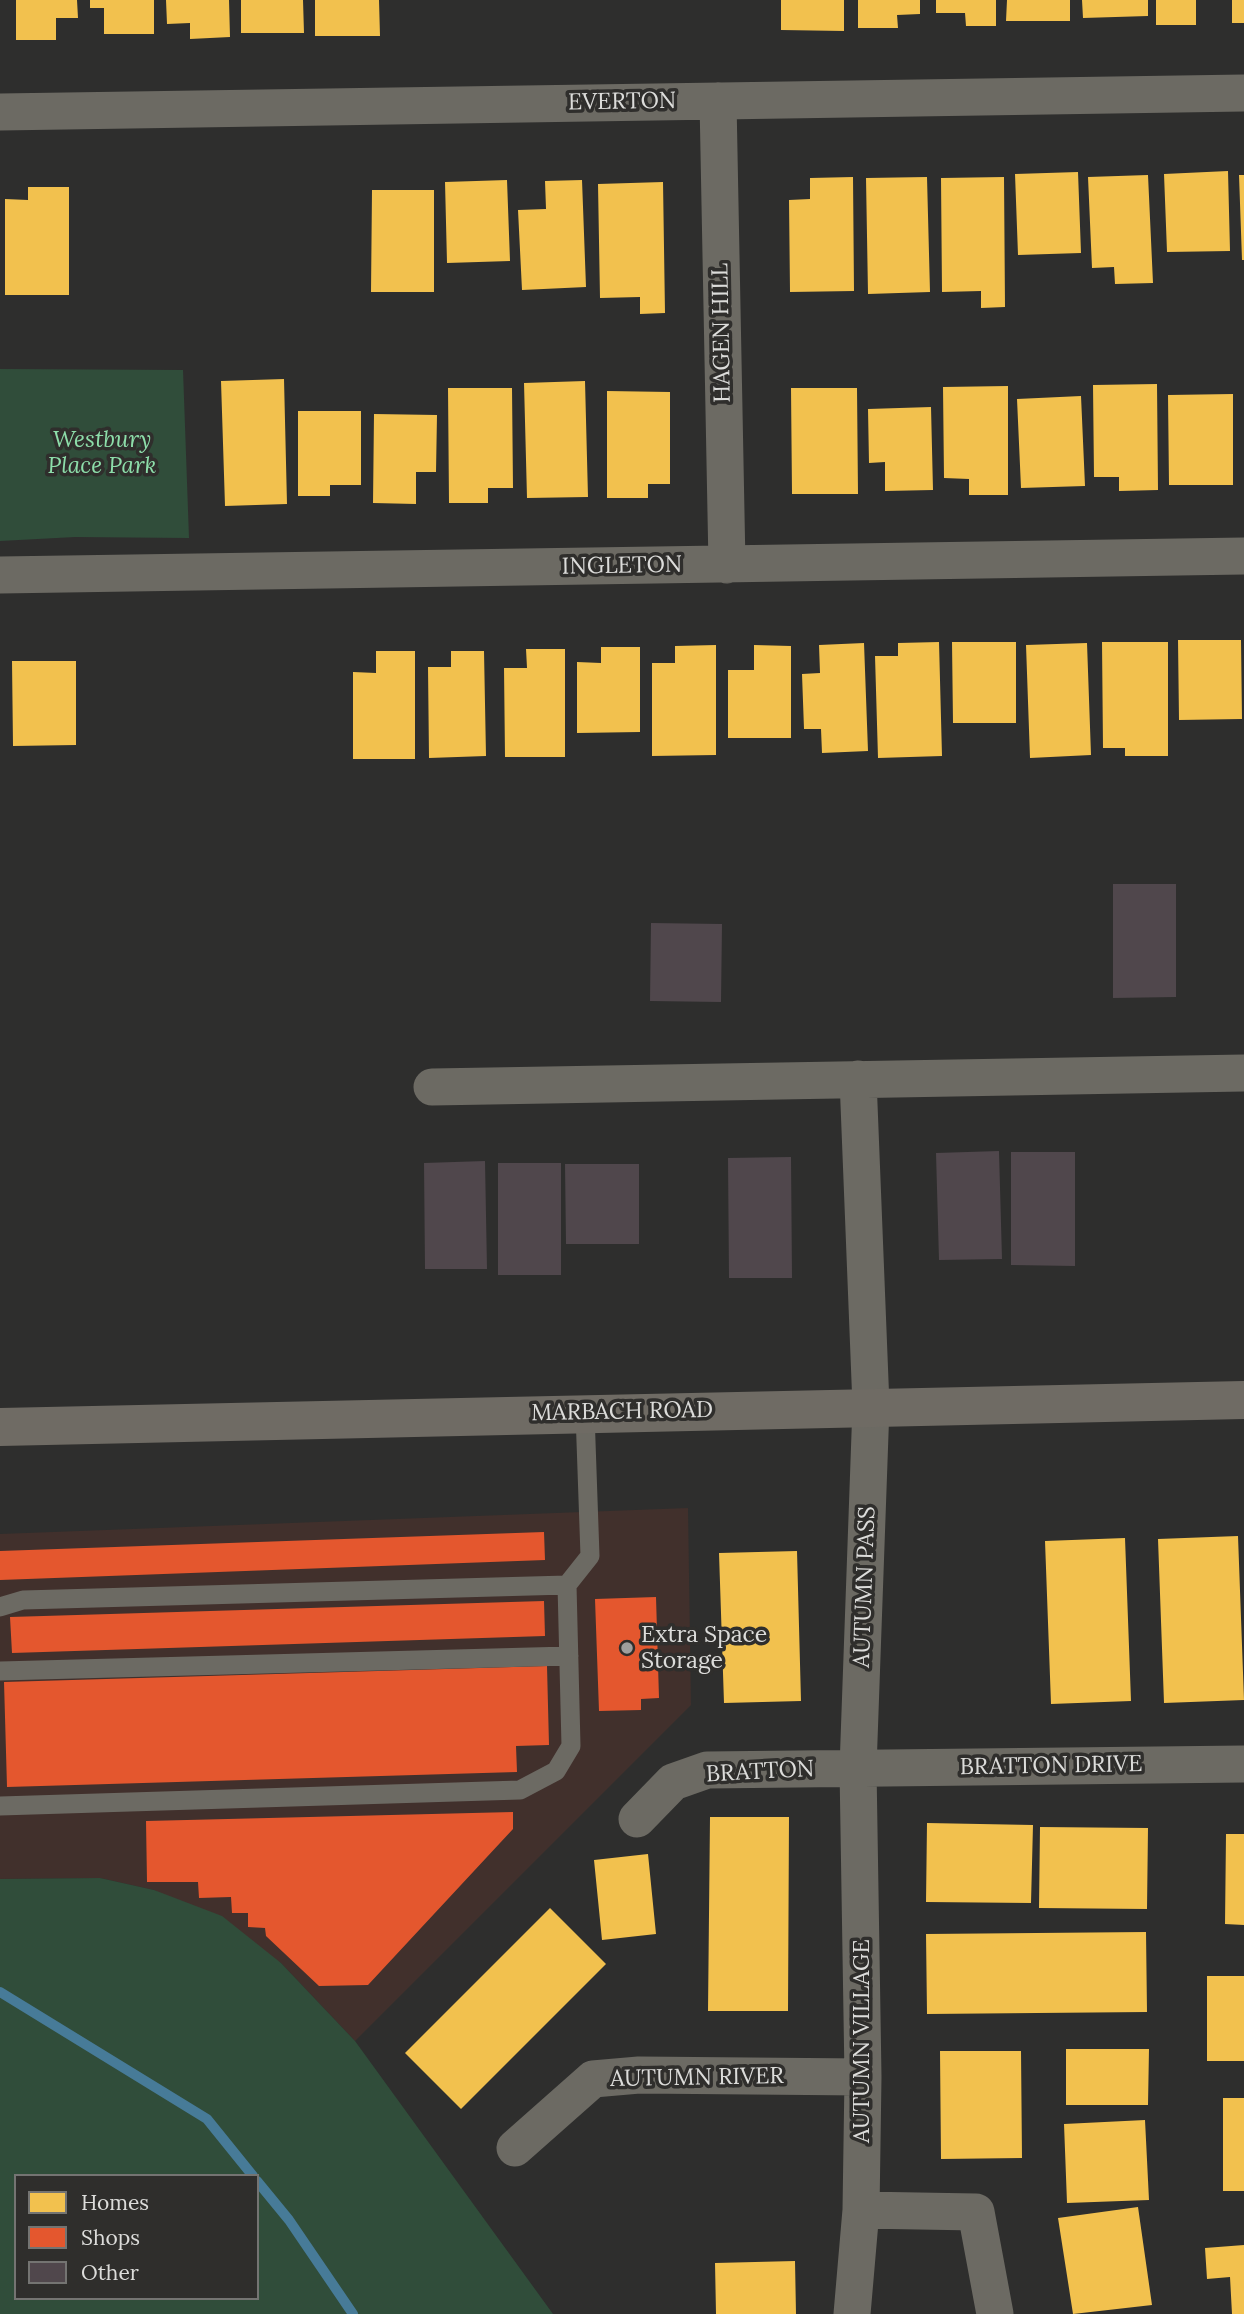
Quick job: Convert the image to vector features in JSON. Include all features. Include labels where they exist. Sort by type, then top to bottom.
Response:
[{"type":"main road","name":"MARBACH ROAD","points":[[0,1427],[1244,1400]]},
{"type":"street","name":"EVERTON","points":[[0,112],[1244,93]]},
{"type":"street","name":"HAGEN HILL","points":[[718,101],[727,565]]},
{"type":"street","name":"INGLETON","points":[[0,575],[1244,556]]},
{"type":"street","points":[[432,1087],[1244,1073]]},
{"type":"street","name":"AUTUMN PASS","points":[[858,1079],[871,1406],[858,1768]]},
{"type":"street","name":"BRATTON DRIVE","points":[[858,1768],[1244,1764]]},
{"type":"street","name":"BRATTON","points":[[637,1819],[673,1782],[707,1770],[858,1768]]},
{"type":"street","name":"AUTUMN VILLAGE","points":[[852,2314],[862,2210],[863,2077],[858,1768]]},
{"type":"street","name":"AUTUMN RIVER","points":[[515,2148],[593,2079],[639,2075],[863,2077]]},
{"type":"street","points":[[862,2210],[976,2212],[995,2314]]},
{"type":"lane","points":[[0,1806],[8,1808],[520,1790],[556,1771],[571,1746],[568,1585],[590,1556],[585,1413]]},
{"type":"lane","points":[[0,1607],[23,1600],[568,1585]]},
{"type":"lane","points":[[0,1671],[569,1656]]},
{"type":"shaded area","points":[[688,1508],[691,1705],[355,2041],[281,1963],[154,1890],[100,1878],[0,1879],[0,1534]]},
{"type":"green space","name":"Westbury Place Park","points":[[0,369],[183,370],[189,538],[75,537],[0,541]]},
{"type":"green space","points":[[100,1878],[154,1890],[222,1916],[281,1963],[355,2041],[553,2314],[0,2314],[0,1879]]},
{"type":"building: Homes","points":[[16,0],[77,0],[78,18],[56,18],[56,40],[16,40]]},
{"type":"building: Homes","points":[[90,0],[154,0],[154,34],[104,34],[104,8],[90,8]]},
{"type":"building: Homes","points":[[166,0],[229,0],[230,37],[190,39],[190,23],[167,24]]},
{"type":"building: Homes","points":[[241,0],[303,0],[304,33],[241,33]]},
{"type":"building: Homes","points":[[315,0],[379,0],[380,36],[315,36]]},
{"type":"building: Homes","points":[[781,0],[844,0],[844,31],[781,30]]},
{"type":"building: Homes","points":[[858,0],[920,0],[920,14],[897,15],[898,28],[858,28]]},
{"type":"building: Homes","points":[[936,0],[996,0],[996,26],[966,26],[965,13],[936,13]]},
{"type":"building: Homes","points":[[1007,0],[1070,0],[1070,21],[1006,21]]},
{"type":"building: Homes","points":[[1082,0],[1148,0],[1148,16],[1083,18]]},
{"type":"building: Homes","points":[[1156,0],[1196,0],[1196,25],[1156,25]]},
{"type":"building: Homes","points":[[1232,0],[1244,0],[1244,23],[1232,23]]},
{"type":"building: Homes","points":[[1228,171],[1230,251],[1167,252],[1164,174]]},
{"type":"building: Homes","points":[[1078,172],[1081,253],[1018,255],[1015,174]]},
{"type":"building: Homes","points":[[1148,175],[1153,283],[1115,284],[1114,267],[1092,268],[1088,177]]},
{"type":"building: Homes","points":[[1239,175],[1244,175],[1244,260],[1242,260]]},
{"type":"building: Homes","points":[[853,177],[854,291],[790,292],[789,200],[810,199],[810,178]]},
{"type":"building: Homes","points":[[927,177],[930,292],[868,294],[866,178]]},
{"type":"building: Homes","points":[[1004,177],[1005,307],[981,308],[981,291],[942,292],[941,178]]},
{"type":"building: Homes","points":[[507,180],[510,261],[447,263],[445,182]]},
{"type":"building: Homes","points":[[582,180],[586,287],[522,290],[518,210],[546,209],[545,181]]},
{"type":"building: Homes","points":[[663,182],[665,313],[640,314],[640,297],[600,298],[598,184]]},
{"type":"building: Homes","points":[[28,187],[69,187],[69,295],[5,295],[5,199],[28,200]]},
{"type":"building: Homes","points":[[372,190],[434,190],[434,292],[371,292]]},
{"type":"building: Homes","points":[[284,379],[287,504],[225,506],[221,381]]},
{"type":"building: Homes","points":[[585,381],[588,497],[527,498],[524,383]]},
{"type":"building: Homes","points":[[1157,384],[1158,490],[1119,491],[1119,477],[1094,477],[1093,385]]},
{"type":"building: Homes","points":[[1008,386],[1008,495],[969,495],[969,479],[944,478],[943,387]]},
{"type":"building: Homes","points":[[448,388],[512,388],[513,488],[488,488],[488,503],[449,503]]},
{"type":"building: Homes","points":[[791,388],[857,388],[858,494],[792,494]]},
{"type":"building: Homes","points":[[607,391],[670,392],[670,484],[648,484],[648,498],[607,498]]},
{"type":"building: Homes","points":[[1233,394],[1233,485],[1169,485],[1168,395]]},
{"type":"building: Homes","points":[[1081,396],[1085,486],[1021,488],[1017,399]]},
{"type":"building: Homes","points":[[931,407],[933,490],[885,491],[885,462],[869,463],[868,409]]},
{"type":"building: Homes","points":[[298,411],[361,411],[361,485],[330,485],[330,496],[298,496]]},
{"type":"building: Homes","points":[[374,414],[437,415],[436,472],[416,472],[416,504],[373,503]]},
{"type":"building: Homes","points":[[1178,640],[1241,640],[1242,719],[1179,720]]},
{"type":"building: Homes","points":[[939,642],[942,756],[878,758],[875,656],[898,656],[898,643]]},
{"type":"building: Homes","points":[[952,642],[1016,642],[1016,723],[953,723]]},
{"type":"building: Homes","points":[[1102,642],[1168,642],[1168,756],[1125,756],[1125,748],[1103,748]]},
{"type":"building: Homes","points":[[864,643],[868,751],[822,753],[821,729],[804,729],[802,674],[820,673],[819,645]]},
{"type":"building: Homes","points":[[1087,643],[1091,755],[1030,758],[1026,645]]},
{"type":"building: Homes","points":[[716,645],[716,755],[652,756],[652,663],[675,663],[675,646]]},
{"type":"building: Homes","points":[[754,645],[791,646],[791,738],[728,738],[728,670],[754,670]]},
{"type":"building: Homes","points":[[601,647],[640,647],[640,732],[577,733],[577,662],[601,663]]},
{"type":"building: Homes","points":[[526,649],[565,649],[565,757],[505,757],[504,668],[527,668]]},
{"type":"building: Homes","points":[[376,651],[415,651],[415,759],[353,759],[353,672],[376,673]]},
{"type":"building: Homes","points":[[451,651],[484,651],[486,756],[429,758],[428,667],[451,667]]},
{"type":"building: Homes","points":[[12,661],[76,661],[76,745],[13,746]]},
{"type":"building: Homes","points":[[1238,1536],[1244,1700],[1164,1703],[1158,1539]]},
{"type":"building: Homes","points":[[1125,1538],[1131,1701],[1051,1704],[1045,1541]]},
{"type":"building: Homes","points":[[797,1551],[801,1701],[724,1703],[719,1553]]},
{"type":"building: Homes","points":[[710,1817],[789,1817],[788,2011],[708,2011]]},
{"type":"building: Homes","points":[[927,1823],[1033,1825],[1031,1903],[926,1902]]},
{"type":"building: Homes","points":[[1040,1827],[1148,1828],[1147,1909],[1039,1908]]},
{"type":"building: Homes","points":[[1226,1834],[1244,1834],[1244,1925],[1225,1924]]},
{"type":"building: Homes","points":[[648,1854],[656,1934],[602,1940],[594,1860]]},
{"type":"building: Homes","points":[[550,1908],[606,1964],[461,2109],[405,2053]]},
{"type":"building: Homes","points":[[1146,1932],[1147,2012],[927,2014],[926,1934]]},
{"type":"building: Homes","points":[[1207,1976],[1244,1976],[1244,2061],[1207,2061]]},
{"type":"building: Homes","points":[[1066,2049],[1149,2049],[1148,2105],[1066,2105]]},
{"type":"building: Homes","points":[[940,2051],[1021,2051],[1022,2158],[941,2159]]},
{"type":"building: Homes","points":[[1223,2098],[1244,2098],[1244,2191],[1223,2191]]},
{"type":"building: Homes","points":[[1145,2120],[1149,2200],[1067,2203],[1064,2124]]},
{"type":"building: Homes","points":[[1138,2207],[1152,2305],[1073,2314],[1058,2218]]},
{"type":"building: Homes","points":[[1244,2245],[1244,2314],[1232,2314],[1230,2277],[1207,2279],[1205,2248]]},
{"type":"building: Homes","points":[[795,2261],[796,2314],[716,2314],[715,2263]]},
{"type":"building: Shops","points":[[544,1532],[545,1560],[0,1580],[0,1551]]},
{"type":"building: Shops","name":"Extra Space Storage","points":[[656,1597],[659,1698],[641,1699],[641,1710],[599,1711],[595,1599]]},
{"type":"building: Shops","points":[[544,1601],[545,1636],[12,1653],[10,1617]]},
{"type":"building: Shops","points":[[547,1666],[549,1745],[516,1746],[517,1772],[7,1787],[4,1682]]},
{"type":"building: Shops","points":[[513,1812],[513,1829],[368,1985],[319,1986],[266,1936],[265,1928],[248,1927],[248,1913],[232,1913],[231,1897],[199,1898],[198,1882],[147,1882],[146,1821]]},
{"type":"building: Other","points":[[1113,884],[1176,884],[1176,997],[1113,998]]},
{"type":"building: Other","points":[[651,923],[722,924],[721,1002],[650,1001]]},
{"type":"building: Other","points":[[999,1151],[1002,1259],[939,1260],[936,1153]]},
{"type":"building: Other","points":[[1011,1152],[1075,1152],[1075,1266],[1011,1265]]},
{"type":"building: Other","points":[[791,1157],[792,1278],[729,1278],[728,1158]]},
{"type":"building: Other","points":[[485,1161],[487,1269],[425,1269],[424,1163]]},
{"type":"building: Other","points":[[498,1163],[561,1163],[561,1275],[498,1275]]},
{"type":"building: Other","points":[[565,1164],[639,1164],[639,1244],[566,1244]]},
{"type":"waterway","points":[[0,1992],[207,2119],[251,2174]]},
{"type":"waterway","points":[[259,2183],[289,2220],[353,2314]]},
{"type":"place","name":"Extra Space Storage","points":[[627,1648]]}]
